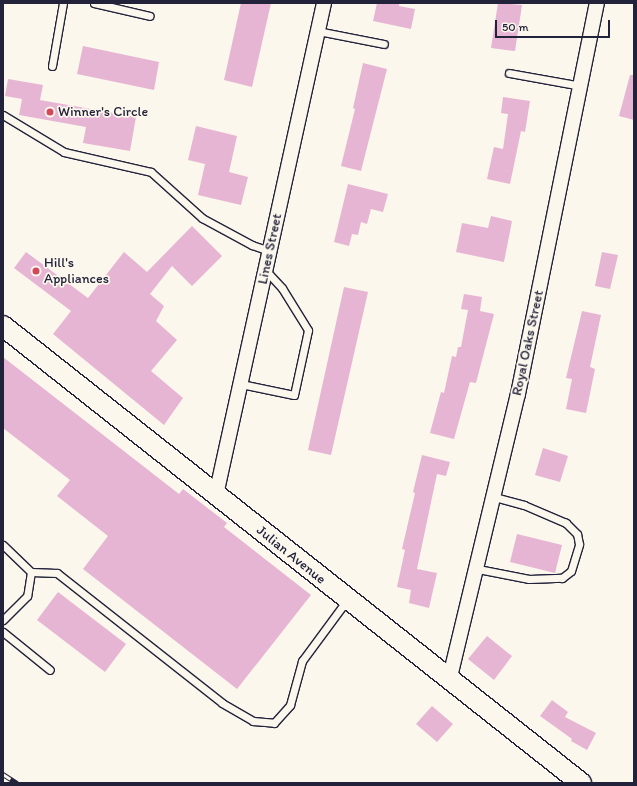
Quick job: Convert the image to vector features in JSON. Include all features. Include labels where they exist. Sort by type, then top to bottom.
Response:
[{"type":"street","name":"Lines Street","points":[[216,495],[324,3]]},
{"type":"street","name":"Royal Oaks Street","points":[[449,681],[478,569],[494,497],[581,86],[597,3]]},
{"type":"street","name":"Julian Avenue","points":[[3,326],[449,681],[581,783]]},
{"type":"lane","points":[[52,66],[63,3]]},
{"type":"lane","points":[[94,3],[150,16]]},
{"type":"lane","points":[[318,31],[384,44]]},
{"type":"lane","points":[[509,73],[581,86]]},
{"type":"lane","points":[[3,115],[64,152],[151,172],[202,218],[252,245],[270,251]]},
{"type":"lane","points":[[241,384],[294,395],[308,330],[282,288],[265,270]]},
{"type":"lane","points":[[478,569],[529,579],[562,578],[571,571],[579,544],[577,534],[566,523],[524,505],[494,497]]},
{"type":"lane","points":[[3,545],[31,572],[57,573],[222,703],[253,721],[274,723],[290,705],[302,661],[347,600]]},
{"type":"lane","points":[[3,620],[27,596],[31,572]]},
{"type":"lane","points":[[3,632],[50,670]]},
{"type":"building","points":[[241,3],[271,3],[252,87],[224,80]]},
{"type":"building","points":[[377,3],[399,3],[399,6],[415,9],[411,29],[373,21]]},
{"type":"building","points":[[498,3],[522,5],[515,51],[491,48]]},
{"type":"building","points":[[83,46],[159,62],[154,90],[77,74]]},
{"type":"building","points":[[363,63],[387,69],[361,171],[341,166],[355,109],[353,108]]},
{"type":"building","points":[[630,75],[634,75],[634,120],[619,116]]},
{"type":"building","points":[[8,79],[43,85],[40,100],[136,117],[130,151],[83,143],[86,127],[19,115],[22,99],[5,96]]},
{"type":"building","points":[[503,97],[530,101],[525,132],[521,131],[510,184],[487,179],[494,147],[503,149],[508,114],[501,113]]},
{"type":"building","points":[[196,126],[237,136],[229,172],[248,177],[241,205],[198,195],[205,164],[188,160]]},
{"type":"building","points":[[348,184],[388,194],[383,212],[371,209],[367,224],[361,222],[358,235],[352,234],[349,246],[334,242]]},
{"type":"building","points":[[491,216],[512,221],[504,262],[456,252],[462,223],[488,228]]},
{"type":"building","points":[[192,226],[222,256],[192,286],[172,266],[150,294],[164,306],[156,321],[177,340],[151,371],[183,398],[164,425],[53,334],[71,311],[14,268],[26,252],[88,298],[124,252],[147,272]]},
{"type":"building","points":[[602,252],[618,255],[610,289],[595,286]]},
{"type":"building","points":[[344,287],[368,292],[331,455],[308,450]]},
{"type":"building","points":[[464,294],[482,297],[480,311],[494,314],[476,383],[470,382],[454,439],[430,433],[441,392],[444,393],[452,356],[456,357],[458,347],[461,347],[468,310],[461,309]]},
{"type":"building","points":[[582,311],[601,315],[590,367],[595,369],[586,413],[566,409],[572,379],[566,378]]},
{"type":"building","points":[[3,357],[179,494],[183,489],[227,523],[224,527],[311,595],[237,689],[83,569],[108,536],[57,496],[70,480],[3,428]]},
{"type":"building","points":[[543,448],[568,456],[560,482],[535,475]]},
{"type":"building","points":[[422,455],[450,462],[446,476],[437,474],[417,569],[437,573],[429,608],[409,603],[411,590],[397,587],[405,550],[402,549]]},
{"type":"building","points":[[517,534],[562,545],[555,573],[510,562]]},
{"type":"building","points":[[58,592],[126,644],[105,672],[37,620]]},
{"type":"building","points":[[487,636],[512,656],[494,680],[468,659]]},
{"type":"building","points":[[552,700],[568,712],[565,717],[596,733],[587,750],[571,741],[572,739],[540,716]]},
{"type":"building","points":[[432,706],[453,724],[437,742],[416,724]]},
{"type":"railway","points":[[3,774],[17,783]]},
{"type":"place","name":"Winner's Circle","points":[[50,112]]},
{"type":"place","name":"Hill's Appliances","points":[[36,271]]}]
